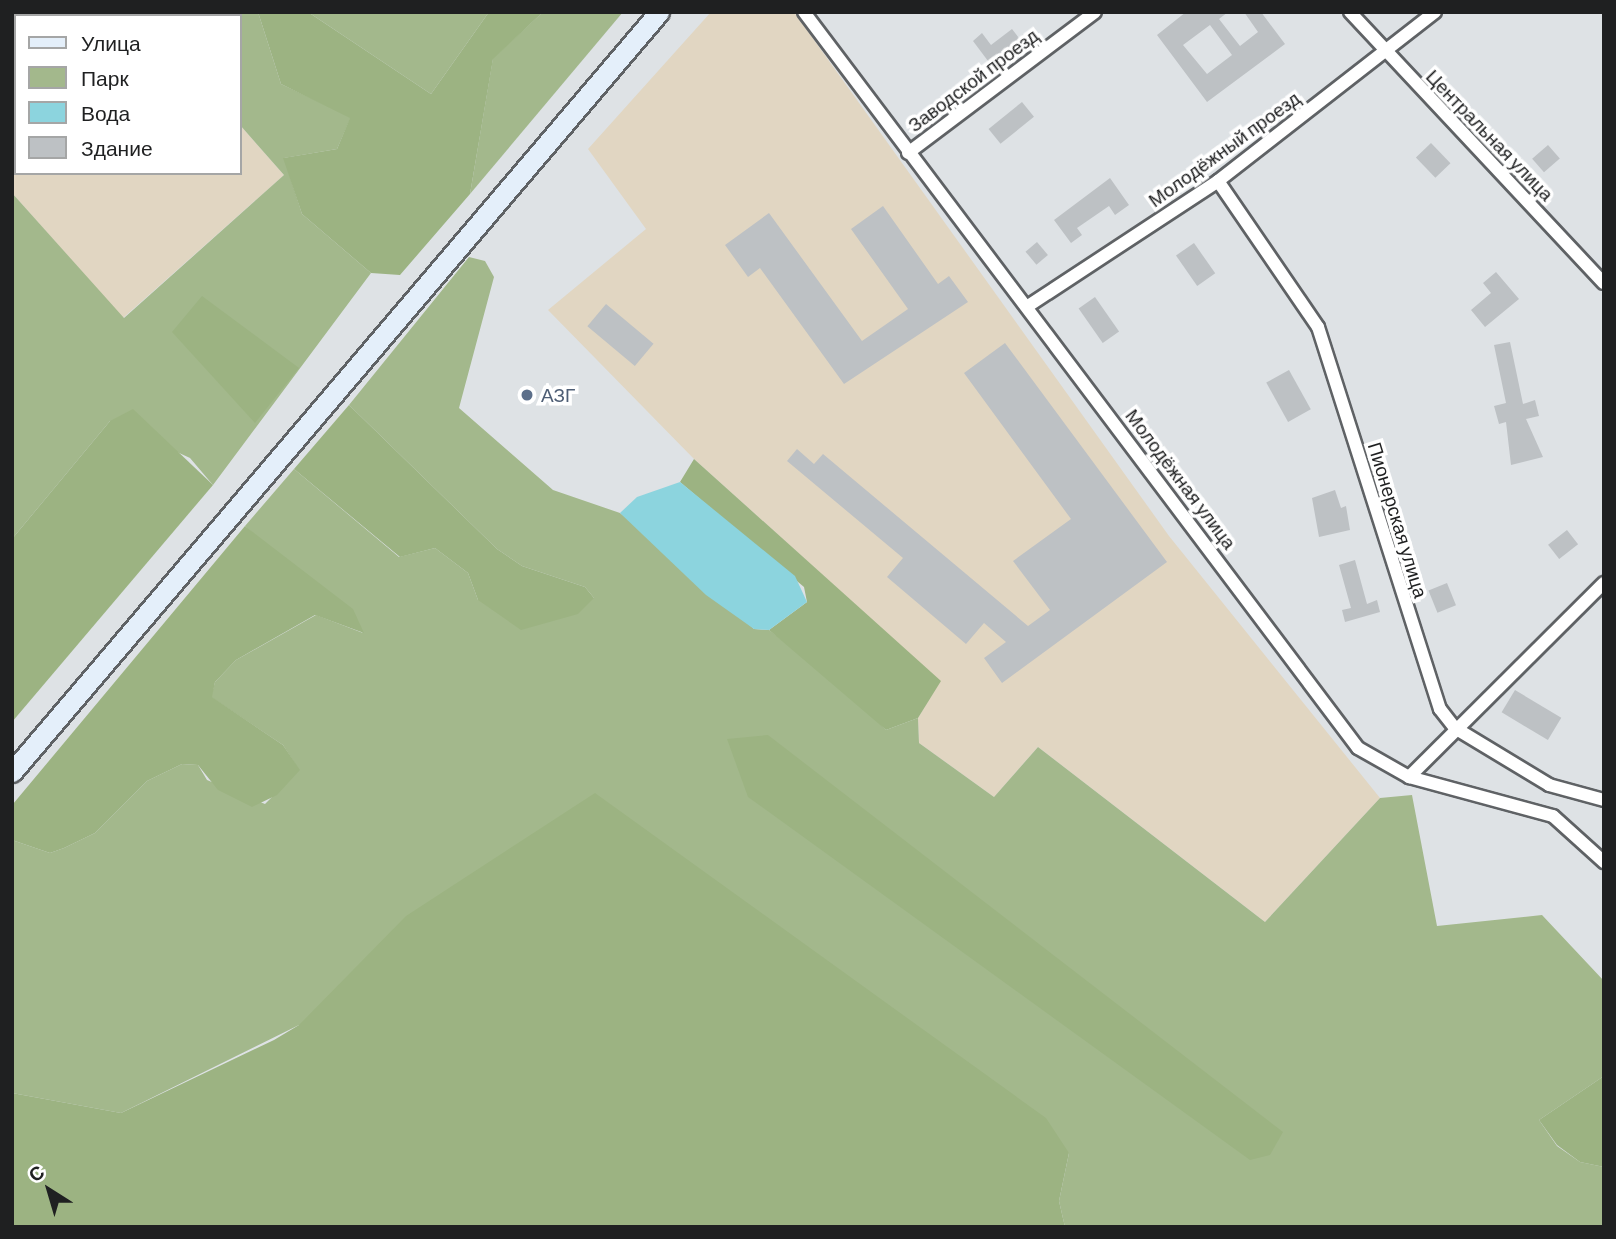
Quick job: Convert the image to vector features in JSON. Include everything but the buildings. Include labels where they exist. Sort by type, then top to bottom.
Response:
[{"type":"main road","points":[[12,772],[659,12]]},
{"type":"street","name":"Молодёжная улица","points":[[804,12],[908,153],[1028,306],[1358,748],[1409,777],[1553,816],[1604,862]]},
{"type":"street","name":"Заводской проезд","points":[[908,153],[1095,12]]},
{"type":"street","name":"Центральная улица","points":[[1350,12],[1386,55],[1604,283]]},
{"type":"street","name":"Молодёжный проезд","points":[[1028,306],[1218,181],[1386,55],[1435,12]]},
{"type":"street","name":"Пионерская улица","points":[[1218,181],[1318,327],[1434,696],[1455,728],[1549,785],[1604,800]]},
{"type":"street","points":[[1409,777],[1455,728],[1604,583]]},
{"type":"shaded area","points":[[711,12],[794,12],[1169,536],[1380,798],[1265,922],[1038,747],[994,797],[919,743],[918,718],[940,681],[694,459],[548,310],[646,229],[588,149]]},
{"type":"shaded area","points":[[242,127],[284,175],[123,318],[12,193],[14,146],[14,175],[242,175]]},
{"type":"green space","points":[[12,12],[114,12],[14,14],[12,103]]},
{"type":"green space","points":[[139,12],[258,12],[281,84],[351,117],[337,149],[284,158],[302,214],[371,273],[213,485],[190,458],[110,421],[12,539],[12,193],[124,318],[284,175],[242,127],[242,14]]},
{"type":"green space","points":[[258,12],[308,12],[431,94],[489,12],[543,12],[493,59],[470,194],[400,275],[371,273],[302,214],[283,158],[337,149],[350,118],[281,84]]},
{"type":"green space","points":[[308,12],[489,12],[431,94]]},
{"type":"green space","points":[[543,12],[623,12],[470,194],[493,58]]},
{"type":"green space","points":[[469,257],[485,261],[494,277],[459,408],[553,490],[620,513],[754,629],[769,630],[837,683],[886,730],[918,718],[919,743],[994,797],[1038,747],[1265,922],[1380,798],[1412,795],[1437,926],[1542,915],[1604,981],[1604,1076],[1539,1120],[1557,1146],[1580,1162],[1604,1167],[1604,1227],[1065,1227],[1059,1201],[1069,1153],[299,1025],[121,1113],[12,1093],[12,840],[50,853],[64,848],[95,833],[147,781],[182,764],[198,765],[207,780],[265,804],[299,770],[283,745],[211,697],[215,682],[236,660],[316,615],[363,633],[245,526],[294,469],[399,557],[435,548],[468,573],[478,600],[594,598],[585,587],[522,566],[497,549],[349,405]]},
{"type":"green space","points":[[202,296],[299,368],[255,423],[172,332]]},
{"type":"green space","points":[[349,405],[497,549],[522,566],[585,587],[594,598],[578,614],[521,630],[478,600],[468,573],[435,548],[400,557],[294,469]]},
{"type":"green space","points":[[133,409],[213,485],[12,722],[12,539],[110,421]]},
{"type":"green space","points":[[694,459],[941,681],[918,718],[886,730],[769,630],[807,602],[804,587],[680,482]]},
{"type":"green space","points":[[245,526],[353,609],[364,633],[315,615],[236,660],[215,682],[212,697],[283,745],[300,770],[277,795],[252,807],[218,790],[198,765],[182,764],[147,781],[95,833],[64,848],[50,853],[12,840],[13,804]]},
{"type":"green space","points":[[768,735],[1283,1132],[1270,1155],[1250,1160],[748,797],[727,739]]},
{"type":"green space","points":[[595,793],[1046,1118],[1069,1153],[1059,1201],[1065,1227],[12,1227],[12,1093],[121,1113],[274,1040],[299,1025],[406,916]]},
{"type":"green space","points":[[1604,1076],[1604,1167],[1580,1162],[1557,1145],[1539,1120]]},
{"type":"water","points":[[680,482],[795,576],[807,602],[769,630],[754,629],[706,595],[620,513],[637,497]]},
{"type":"place","name":"АЗГ","points":[[527,395]]}]
